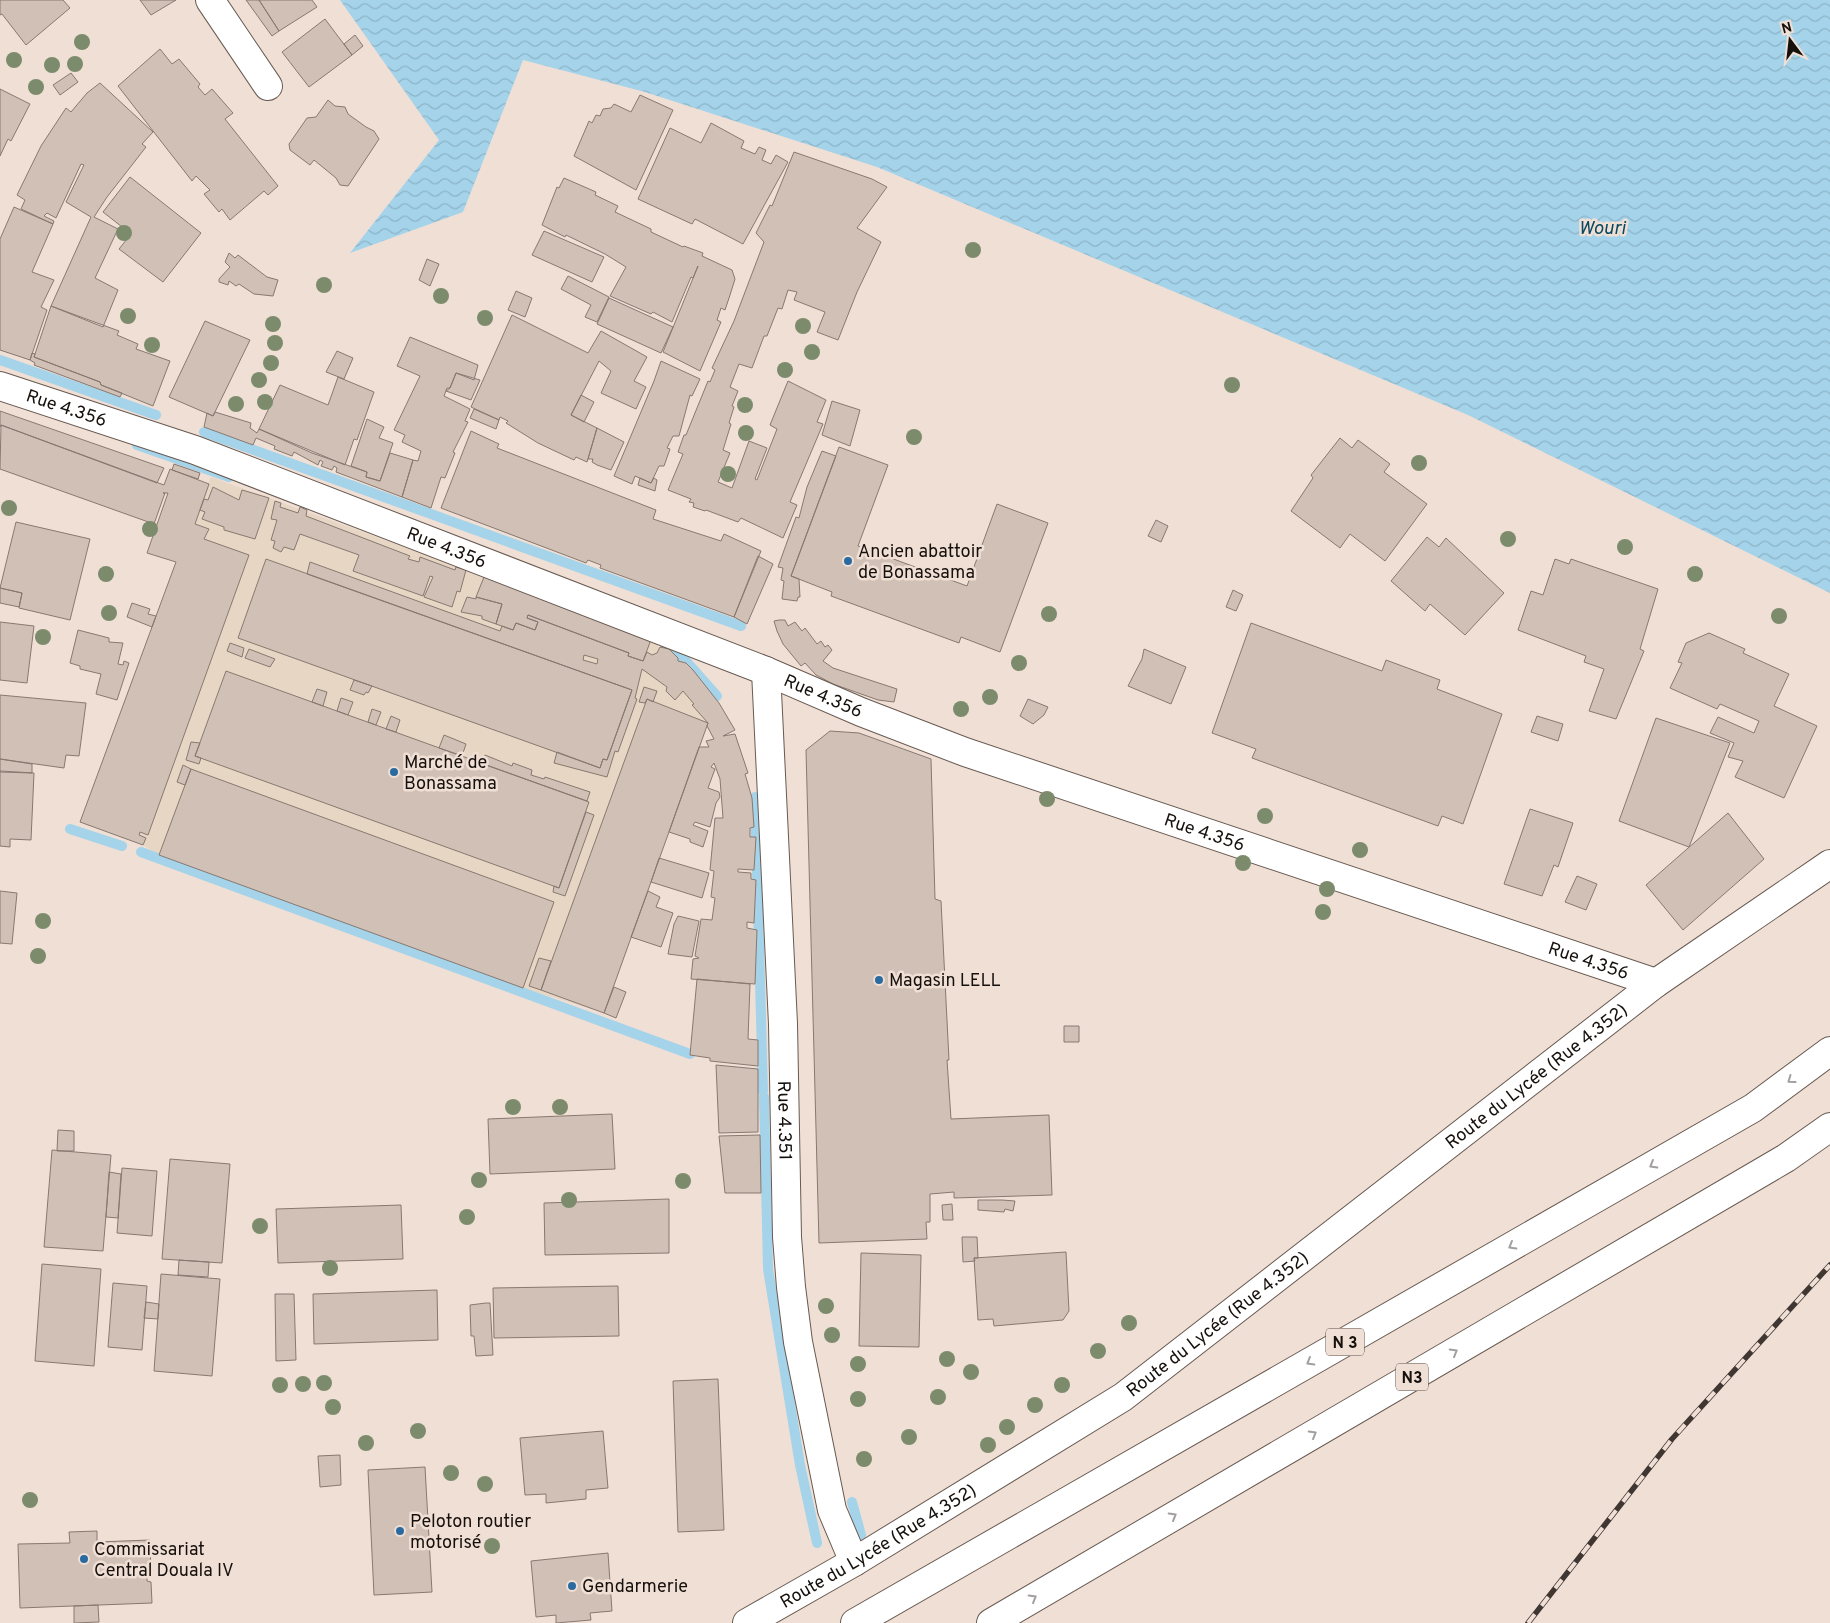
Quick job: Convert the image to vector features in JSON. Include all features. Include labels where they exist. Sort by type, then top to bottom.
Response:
[{"type":"main road","points":[[210,0],[268,86]]},
{"type":"main road","name":"Rue 4.356","points":[[0,386],[195,450],[766,671],[861,712],[965,752],[1656,983]]},
{"type":"main road","name":"Rue 4.351","points":[[766,671],[783,1024],[788,1237],[792,1287],[798,1342],[832,1510],[854,1562]]},
{"type":"main road","name":"Route du Lycée (Rue 4.352)","points":[[747,1623],[854,1562],[1123,1396],[1656,983],[1830,864]]},
{"type":"main road","name":"N 3","points":[[855,1623],[1753,1108],[1830,1051]]},
{"type":"main road","name":"N3","points":[[991,1623],[1786,1158],[1830,1127]]},
{"type":"shaded area","name":"Marché de Bonassama","points":[[211,477],[652,637],[708,723],[604,1013],[523,988],[159,855],[143,845],[80,822],[176,562]]},
{"type":"water","name":"Wouri","points":[[340,0],[1830,0],[1830,593],[1468,415],[877,167],[645,92],[523,60],[463,212],[350,253],[439,140]]},
{"type":"building","points":[[0,0],[63,0],[70,8],[26,45],[2,14],[0,15]]},
{"type":"building","points":[[140,0],[176,0],[151,15]]},
{"type":"building","points":[[246,0],[259,0],[279,31],[272,36]]},
{"type":"building","points":[[259,0],[312,0],[317,7],[279,31]]},
{"type":"building","points":[[325,19],[352,55],[309,87],[282,52]]},
{"type":"building","points":[[355,35],[363,46],[352,55],[344,44]]},
{"type":"building","points":[[160,49],[172,64],[179,59],[200,84],[198,87],[205,95],[212,89],[233,113],[225,119],[278,186],[268,195],[264,191],[230,220],[222,209],[219,212],[204,194],[210,190],[196,176],[192,181],[118,86]]},
{"type":"building","points":[[71,73],[78,82],[60,95],[53,85]]},
{"type":"building","points":[[100,83],[153,132],[142,144],[146,147],[94,217],[118,229],[95,278],[118,290],[103,327],[51,306],[91,217],[66,202],[84,165],[81,164],[56,218],[47,213],[44,216],[54,221],[53,224],[21,209],[25,200],[17,195],[41,146],[66,108],[71,112],[87,93]]},
{"type":"building","points":[[0,89],[30,104],[11,141],[8,139],[0,156]]},
{"type":"building","points":[[640,95],[673,110],[636,190],[574,156],[589,121],[592,123],[596,115],[600,116],[603,109],[611,108],[614,104],[631,112]]},
{"type":"building","points":[[328,100],[335,106],[345,107],[348,114],[374,131],[379,139],[348,186],[340,185],[336,178],[314,160],[310,165],[290,150],[289,144],[307,118],[316,117]]},
{"type":"building","points":[[711,123],[744,141],[741,148],[755,154],[759,147],[766,150],[762,160],[771,164],[776,155],[788,162],[743,244],[695,219],[692,224],[638,199],[670,128],[701,143]]},
{"type":"building","points":[[794,152],[872,179],[887,187],[857,228],[881,242],[857,292],[838,340],[817,332],[825,312],[794,300],[797,292],[788,290],[782,309],[778,308],[767,336],[764,336],[752,368],[739,364],[730,387],[738,391],[732,406],[734,407],[729,423],[731,424],[723,450],[730,453],[718,482],[732,488],[749,441],[767,448],[755,479],[757,480],[777,429],[770,425],[788,381],[826,400],[817,422],[823,424],[790,502],[797,505],[783,538],[741,518],[738,522],[693,507],[694,503],[689,502],[691,499],[668,490],[683,454],[678,452],[684,435],[686,435],[708,381],[710,382],[715,370],[712,368],[734,321],[764,242],[756,233],[770,205],[772,206]]},
{"type":"building","points":[[130,177],[201,233],[163,282],[119,249],[131,234],[103,212]]},
{"type":"building","points":[[564,178],[596,192],[595,195],[618,206],[615,212],[651,229],[651,232],[683,247],[703,253],[702,256],[732,270],[735,279],[730,295],[725,310],[721,308],[717,320],[721,322],[700,371],[663,352],[698,266],[693,278],[691,277],[672,322],[653,312],[651,314],[610,296],[626,267],[605,254],[542,225],[557,187],[559,188]]},
{"type":"building","points":[[14,207],[53,224],[32,272],[54,280],[41,307],[47,310],[30,360],[0,350],[0,239]]},
{"type":"building","points":[[544,231],[604,257],[592,282],[532,255]]},
{"type":"building","points":[[229,253],[235,258],[238,255],[267,277],[278,280],[273,296],[254,294],[239,284],[236,286],[229,281],[228,285],[219,282],[219,279],[230,267],[225,262]]},
{"type":"building","points":[[427,259],[439,264],[430,286],[419,280]]},
{"type":"building","points":[[568,276],[609,297],[597,322],[585,317],[591,305],[561,289]]},
{"type":"building","points":[[516,291],[532,298],[525,317],[508,310]]},
{"type":"building","points":[[609,298],[673,327],[661,353],[597,324]]},
{"type":"building","points":[[51,306],[119,331],[117,335],[138,344],[136,349],[170,361],[153,406],[101,385],[100,382],[34,357]]},
{"type":"building","points":[[512,315],[588,353],[601,331],[647,357],[634,381],[646,387],[636,409],[601,393],[611,371],[599,361],[571,415],[597,428],[587,462],[576,457],[574,460],[538,443],[506,423],[508,421],[500,417],[499,420],[471,407]]},
{"type":"building","points":[[205,321],[250,340],[213,416],[169,397]]},
{"type":"building","points":[[410,337],[478,365],[474,380],[456,373],[450,388],[447,388],[444,396],[470,409],[465,421],[468,422],[453,452],[455,453],[445,478],[441,477],[431,508],[402,497],[413,460],[418,461],[421,451],[402,442],[405,435],[394,430],[420,376],[397,366]]},
{"type":"building","points":[[337,351],[353,358],[344,379],[326,372]]},
{"type":"building","points":[[32,353],[35,354],[34,357],[100,382],[101,385],[122,393],[120,397],[34,365],[35,363],[30,360]]},
{"type":"building","points":[[661,361],[700,379],[692,396],[690,395],[679,436],[673,436],[667,448],[670,449],[664,466],[659,466],[651,483],[635,476],[632,484],[614,476]]},
{"type":"building","points":[[456,373],[480,380],[471,400],[446,391],[450,388]]},
{"type":"building","points":[[338,377],[374,392],[357,440],[354,439],[345,465],[259,429],[280,385],[328,405]]},
{"type":"building","points":[[581,395],[594,402],[584,422],[571,415]]},
{"type":"building","points":[[832,401],[860,410],[850,446],[822,435]]},
{"type":"building","points":[[474,409],[499,420],[496,429],[470,418]]},
{"type":"building","points":[[0,411],[164,468],[157,483],[1,425],[0,427]]},
{"type":"building","points":[[215,412],[251,423],[250,428],[257,433],[259,429],[312,453],[367,472],[366,477],[380,481],[390,453],[413,460],[402,497],[336,472],[337,468],[334,466],[332,470],[321,466],[323,462],[320,460],[318,465],[294,452],[292,456],[274,449],[275,446],[256,438],[253,445],[204,427],[207,413],[213,416]]},
{"type":"building","points":[[367,419],[384,427],[379,438],[393,443],[380,481],[366,477],[367,472],[351,466]]},
{"type":"building","points":[[1,425],[164,485],[170,469],[209,484],[195,524],[209,529],[204,539],[249,555],[148,835],[140,832],[139,835],[146,838],[143,845],[80,822],[176,562],[147,553],[168,493],[165,493],[154,524],[0,469]]},
{"type":"building","points":[[597,428],[624,442],[611,470],[592,462],[593,459],[588,459]]},
{"type":"building","points":[[471,431],[499,444],[497,448],[656,510],[653,519],[721,541],[724,534],[761,551],[734,617],[600,568],[601,565],[588,560],[586,563],[441,508]]},
{"type":"building","points":[[1340,438],[1352,448],[1358,440],[1390,464],[1384,472],[1427,504],[1385,561],[1350,534],[1340,548],[1291,511],[1313,478],[1311,475]]},
{"type":"building","name":"Ancien abattoir de Bonassama","points":[[839,447],[888,465],[858,546],[967,586],[997,504],[1048,523],[1000,652],[961,637],[959,643],[831,596],[832,592],[791,576]]},
{"type":"building","points":[[822,451],[836,456],[791,576],[799,579],[800,597],[798,597],[797,601],[782,599],[784,581],[781,580],[783,568],[778,567],[796,517],[799,518],[807,487]]},
{"type":"building","points":[[174,464],[200,473],[198,479],[172,470]]},
{"type":"building","points":[[640,478],[651,483],[654,478],[657,480],[655,491],[638,485]]},
{"type":"building","points":[[213,487],[239,500],[242,490],[269,498],[255,539],[224,530],[224,527],[202,519],[205,512],[200,510],[204,499],[208,500]]},
{"type":"building","points":[[275,501],[281,503],[280,507],[298,513],[300,507],[307,510],[306,516],[410,556],[408,559],[419,562],[420,557],[455,570],[456,567],[466,570],[460,592],[457,591],[452,607],[424,597],[433,577],[430,576],[423,596],[353,571],[359,555],[300,534],[294,550],[284,547],[281,552],[273,548],[275,541],[271,540],[277,520],[271,519]]},
{"type":"building","points":[[1156,520],[1168,526],[1161,542],[1148,536]]},
{"type":"building","points":[[16,522],[90,539],[70,620],[19,608],[22,593],[0,588]]},
{"type":"building","points":[[1427,537],[1439,547],[1446,538],[1504,593],[1465,635],[1430,604],[1425,611],[1391,581]]},
{"type":"building","points":[[758,556],[773,564],[747,624],[734,617]]},
{"type":"building","points":[[266,559],[632,690],[607,760],[603,759],[600,768],[238,638]]},
{"type":"building","points":[[1555,559],[1569,564],[1571,559],[1658,589],[1640,649],[1644,651],[1616,719],[1589,711],[1604,669],[1584,662],[1586,656],[1518,630],[1531,591],[1543,595]]},
{"type":"building","points":[[310,562],[500,631],[502,626],[513,630],[516,623],[535,630],[538,622],[527,618],[528,615],[629,653],[628,656],[643,661],[647,652],[652,655],[657,653],[660,647],[669,649],[678,658],[678,661],[686,663],[719,703],[735,730],[723,736],[735,734],[748,773],[745,774],[752,798],[754,827],[750,828],[750,837],[756,837],[754,870],[738,869],[738,872],[751,873],[751,879],[756,880],[754,923],[747,922],[747,928],[757,930],[755,984],[691,979],[693,959],[699,958],[695,956],[701,919],[712,920],[715,898],[711,897],[714,871],[710,870],[715,818],[723,818],[720,779],[714,763],[711,767],[715,769],[708,788],[719,792],[720,797],[716,803],[710,827],[695,822],[693,825],[708,831],[703,847],[690,842],[690,839],[669,832],[699,747],[709,747],[706,741],[714,739],[707,726],[708,723],[692,705],[694,704],[683,691],[675,700],[666,691],[667,687],[642,669],[635,698],[637,699],[618,752],[615,751],[607,777],[554,763],[557,752],[600,768],[603,759],[607,760],[632,690],[307,574]],"holes":[[[584,655],[598,659],[597,664],[583,660]]]},
{"type":"building","points":[[484,577],[652,637],[643,661],[628,656],[629,653],[528,615],[527,618],[538,622],[535,630],[516,623],[513,630],[496,624],[502,604],[476,597]]},
{"type":"building","points":[[0,588],[22,593],[19,607],[0,603]]},
{"type":"building","points":[[1233,590],[1243,595],[1236,611],[1226,607]]},
{"type":"building","points":[[467,597],[476,599],[476,597],[502,604],[496,624],[482,619],[482,616],[461,612]]},
{"type":"building","points":[[132,603],[150,609],[148,614],[156,616],[152,627],[127,617]]},
{"type":"building","points":[[785,620],[788,626],[795,622],[802,631],[805,628],[817,644],[821,641],[825,647],[828,645],[832,650],[823,661],[833,668],[897,689],[894,702],[878,700],[833,684],[816,675],[805,663],[801,666],[783,644],[774,621]]},
{"type":"building","points":[[0,622],[34,626],[27,683],[0,680]]},
{"type":"building","points":[[1251,623],[1382,671],[1386,660],[1440,680],[1437,689],[1502,714],[1463,824],[1442,816],[1438,826],[1252,758],[1256,749],[1212,733]]},
{"type":"building","points":[[78,630],[109,638],[109,642],[123,643],[118,664],[123,665],[124,661],[129,663],[117,700],[96,694],[101,674],[80,669],[80,666],[70,663]]},
{"type":"building","points":[[1709,633],[1745,649],[1743,653],[1789,674],[1774,706],[1817,726],[1784,798],[1735,777],[1743,761],[1728,757],[1734,743],[1710,733],[1718,717],[1754,733],[1759,721],[1720,704],[1717,709],[1670,688],[1682,663],[1678,662],[1686,643]]},
{"type":"building","points":[[230,643],[244,648],[242,657],[227,651]]},
{"type":"building","points":[[249,649],[275,659],[270,667],[245,658]]},
{"type":"building","points":[[1144,649],[1186,667],[1171,704],[1128,686],[1142,659]]},
{"type":"building","points":[[226,671],[589,802],[559,888],[195,756]]},
{"type":"building","points":[[354,680],[372,686],[368,693],[366,692],[364,695],[350,690]]},
{"type":"building","points":[[644,687],[657,691],[653,702],[647,699],[645,703],[639,702]]},
{"type":"building","points":[[317,689],[327,692],[323,706],[312,702]]},
{"type":"building","points":[[0,695],[86,703],[79,756],[66,755],[64,768],[0,759]]},
{"type":"building","points":[[341,698],[353,702],[348,715],[337,711]]},
{"type":"building","points":[[647,699],[708,723],[604,1013],[541,990]]},
{"type":"building","points":[[1028,699],[1048,707],[1044,715],[1033,724],[1020,716]]},
{"type":"building","points":[[372,709],[381,712],[376,725],[368,722]]},
{"type":"building","points":[[391,716],[400,720],[396,732],[386,729]]},
{"type":"building","points":[[1537,716],[1563,724],[1558,741],[1531,732]]},
{"type":"building","points":[[1656,718],[1730,743],[1689,847],[1619,821]]},
{"type":"building","name":"Magasin LELL","points":[[830,731],[859,733],[931,759],[935,899],[941,901],[951,1119],[1049,1115],[1052,1195],[954,1198],[954,1192],[930,1194],[930,1222],[926,1222],[927,1239],[819,1243],[806,750]]},
{"type":"building","points":[[444,735],[466,744],[462,756],[439,748]]},
{"type":"building","points":[[191,742],[200,743],[195,756],[201,758],[199,764],[186,760]]},
{"type":"building","points":[[485,755],[512,766],[513,763],[532,770],[531,775],[544,779],[545,777],[590,792],[587,801],[483,764]]},
{"type":"building","points":[[0,759],[32,764],[32,773],[0,772]]},
{"type":"building","points":[[183,765],[191,769],[185,785],[177,782]]},
{"type":"building","points":[[191,769],[554,902],[523,988],[159,855]]},
{"type":"building","points":[[0,771],[34,773],[31,840],[10,839],[10,847],[0,846]]},
{"type":"building","points":[[1530,809],[1573,823],[1558,867],[1554,865],[1542,896],[1504,884]]},
{"type":"building","points":[[586,812],[594,815],[565,896],[553,892],[554,886],[559,888]]},
{"type":"building","points":[[1728,813],[1764,859],[1683,930],[1646,885]]},
{"type":"building","points":[[659,858],[709,873],[702,898],[651,882]]},
{"type":"building","points":[[1577,876],[1597,884],[1586,910],[1565,902]]},
{"type":"building","points":[[0,891],[17,893],[12,944],[0,943]]},
{"type":"building","points":[[648,891],[660,897],[656,907],[673,913],[661,947],[631,937]]},
{"type":"building","points":[[678,916],[699,921],[692,957],[668,954],[674,924]]},
{"type":"building","points":[[539,958],[551,961],[541,990],[529,986]]},
{"type":"building","points":[[697,979],[750,984],[748,1039],[758,1040],[758,1066],[710,1061],[710,1058],[690,1055]]},
{"type":"building","points":[[614,987],[626,992],[616,1018],[604,1013]]},
{"type":"building","points":[[1064,1026],[1079,1026],[1079,1042],[1064,1042]]},
{"type":"building","points":[[716,1065],[758,1069],[758,1132],[719,1133]]},
{"type":"building","points":[[612,1114],[615,1169],[490,1174],[488,1119]]},
{"type":"building","points":[[58,1130],[74,1131],[74,1151],[57,1151]]},
{"type":"building","points":[[760,1135],[761,1193],[725,1193],[719,1136]]},
{"type":"building","points":[[52,1150],[111,1155],[103,1251],[44,1247]]},
{"type":"building","points":[[170,1159],[230,1164],[222,1263],[162,1259]]},
{"type":"building","points":[[122,1168],[157,1171],[152,1236],[117,1233]]},
{"type":"building","points":[[109,1172],[121,1174],[118,1218],[106,1217]]},
{"type":"building","points":[[669,1199],[669,1253],[545,1255],[544,1203]]},
{"type":"building","points":[[978,1200],[1015,1201],[1013,1211],[1005,1209],[1004,1212],[978,1210]]},
{"type":"building","points":[[952,1204],[953,1220],[943,1220],[942,1205]]},
{"type":"building","points":[[401,1205],[403,1259],[278,1263],[276,1209]]},
{"type":"building","points":[[962,1237],[977,1237],[978,1258],[974,1258],[975,1261],[963,1262]]},
{"type":"building","points":[[1066,1252],[1069,1311],[1063,1320],[994,1326],[993,1319],[978,1320],[974,1258]]},
{"type":"building","points":[[861,1253],[921,1255],[919,1347],[859,1346]]},
{"type":"building","points":[[179,1260],[209,1262],[208,1277],[178,1275]]},
{"type":"building","points":[[42,1264],[101,1269],[94,1366],[35,1361]]},
{"type":"building","points":[[161,1274],[220,1279],[212,1376],[154,1371]]},
{"type":"building","points":[[113,1283],[147,1286],[142,1350],[108,1347]]},
{"type":"building","points":[[618,1286],[619,1336],[494,1338],[493,1288]]},
{"type":"building","points":[[437,1290],[438,1340],[314,1344],[313,1294]]},
{"type":"building","points":[[275,1294],[294,1294],[296,1360],[276,1361]]},
{"type":"building","points":[[146,1302],[159,1304],[158,1319],[144,1318]]},
{"type":"building","points":[[490,1303],[493,1355],[476,1356],[474,1336],[471,1336],[470,1305]]},
{"type":"building","points":[[718,1379],[724,1530],[678,1532],[673,1381]]},
{"type":"building","points":[[603,1431],[608,1488],[586,1490],[586,1499],[546,1503],[546,1494],[525,1495],[520,1438]]},
{"type":"building","points":[[340,1455],[341,1485],[320,1487],[318,1456]]},
{"type":"building","name":"Peloton routier motorisé","points":[[425,1467],[432,1592],[374,1595],[368,1470]]},
{"type":"building","name":"Commissariat Central Douala IV","points":[[97,1531],[97,1542],[150,1540],[151,1575],[147,1575],[147,1581],[151,1582],[152,1603],[20,1608],[18,1544],[70,1543],[69,1532]]},
{"type":"building","name":"Gendarmerie","points":[[608,1553],[612,1611],[590,1613],[591,1620],[556,1623],[556,1615],[536,1617],[531,1561]]},
{"type":"building","points":[[98,1605],[99,1622],[74,1623],[74,1606]]},
{"type":"waterway","points":[[0,360],[156,415]]},
{"type":"waterway","points":[[204,432],[741,626]]},
{"type":"waterway","points":[[137,445],[229,477]]},
{"type":"waterway","points":[[663,642],[686,661],[717,696]]},
{"type":"waterway","points":[[755,797],[763,1091]]},
{"type":"waterway","points":[[70,829],[122,846]]},
{"type":"waterway","points":[[141,852],[690,1054]]},
{"type":"waterway","points":[[764,1097],[768,1269],[800,1465],[817,1543]]},
{"type":"waterway","points":[[852,1502],[861,1535]]},
{"type":"railway","points":[[1528,1623],[1672,1439],[1830,1265]]},
{"type":"place","name":"Ancien abattoir de Bonassama","points":[[848,561]]},
{"type":"place","name":"Marché de Bonassama","points":[[394,772]]},
{"type":"place","name":"Magasin LELL","points":[[879,980]]},
{"type":"place","name":"Peloton routier motorisé","points":[[400,1531]]},
{"type":"place","name":"Commissariat Central Douala IV","points":[[84,1559]]},
{"type":"place","name":"Gendarmerie","points":[[572,1586]]}]
